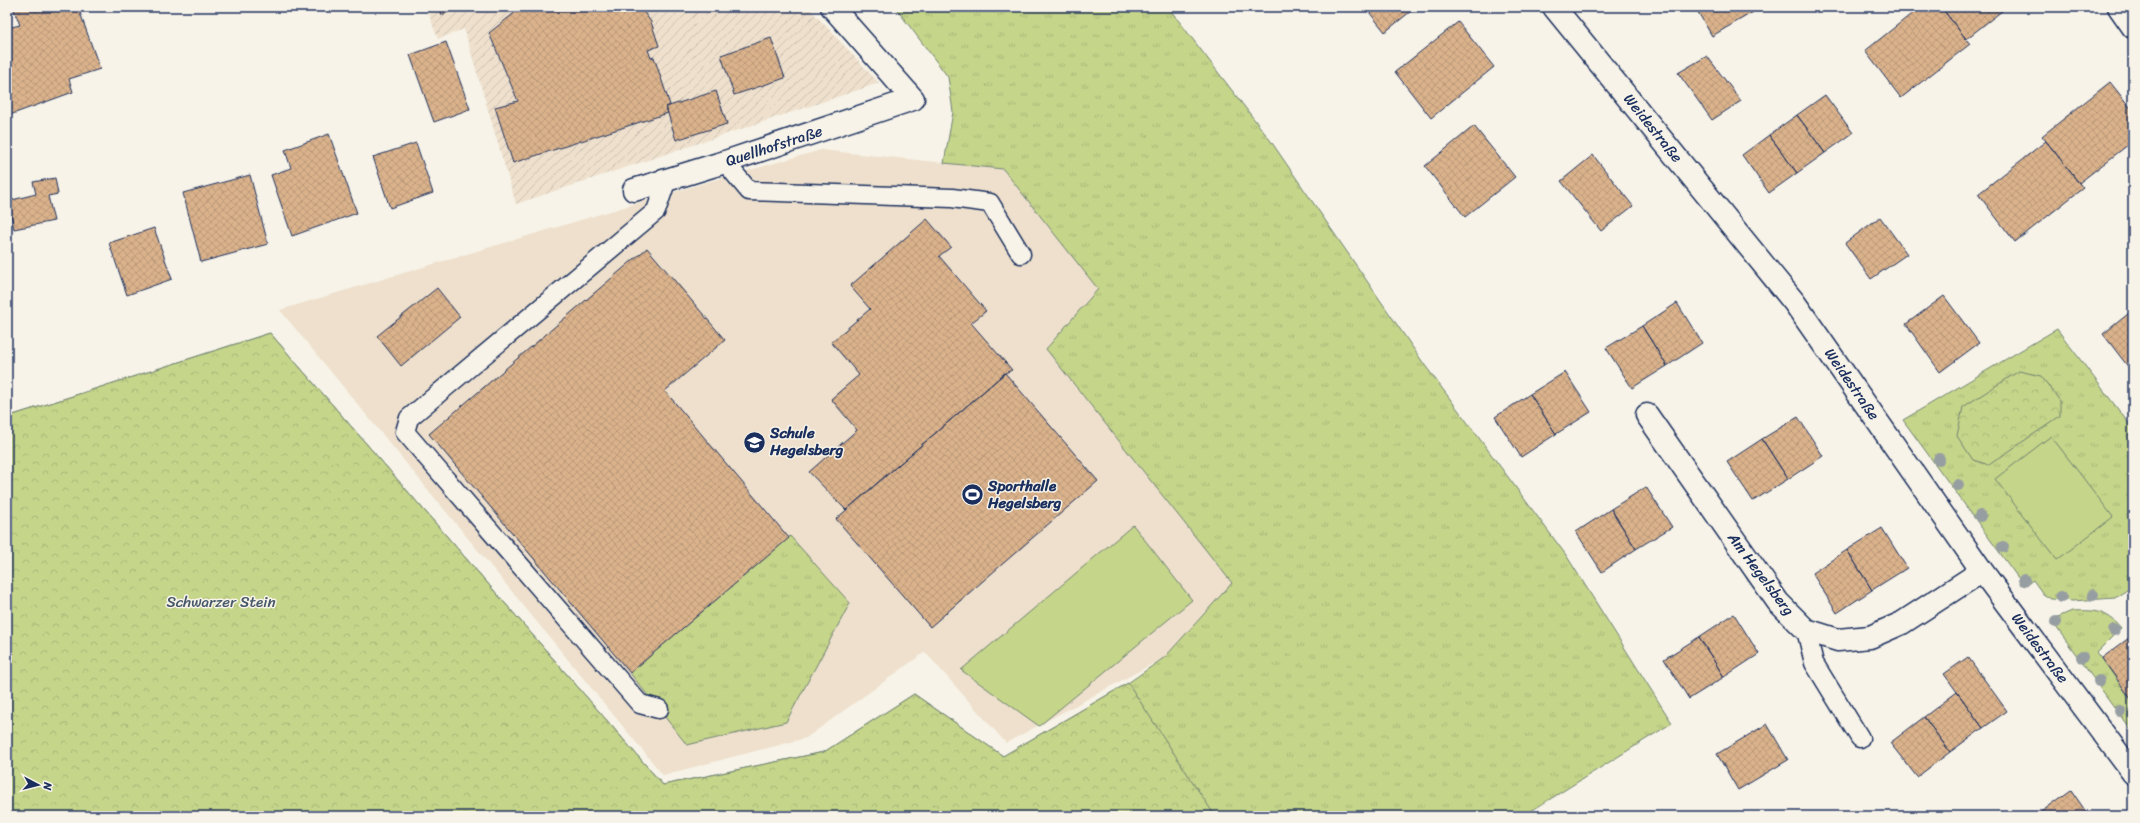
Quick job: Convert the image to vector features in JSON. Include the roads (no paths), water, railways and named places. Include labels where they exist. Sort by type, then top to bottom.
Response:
[{"type":"street","name":"Quellhofstraße","points":[[634,190],[725,162],[913,99],[832,7]]},
{"type":"street","name":"Weidestraße","points":[[1554,7],[1794,302],[1982,571],[2133,773]]},
{"type":"street","points":[[2119,7],[2133,26]]},
{"type":"street","name":"Am Hegelsberg","points":[[1647,415],[1778,602],[1806,630],[1838,640],[1870,637],[1902,623],[1982,571]]},
{"type":"lane","points":[[725,162],[749,191],[952,198],[990,203],[1021,254]]},
{"type":"lane","points":[[659,709],[640,704],[405,432],[409,418],[656,211],[667,179]]},
{"type":"lane","points":[[1806,630],[1814,663],[1860,738]]},
{"type":"place","name":"Schule Hegelsberg","points":[[754,442]]},
{"type":"place","name":"Sporthalle Hegelsberg","points":[[972,495]]},
{"type":"park label","name":"Schwarzer Stein","points":[[221,602]]}]
